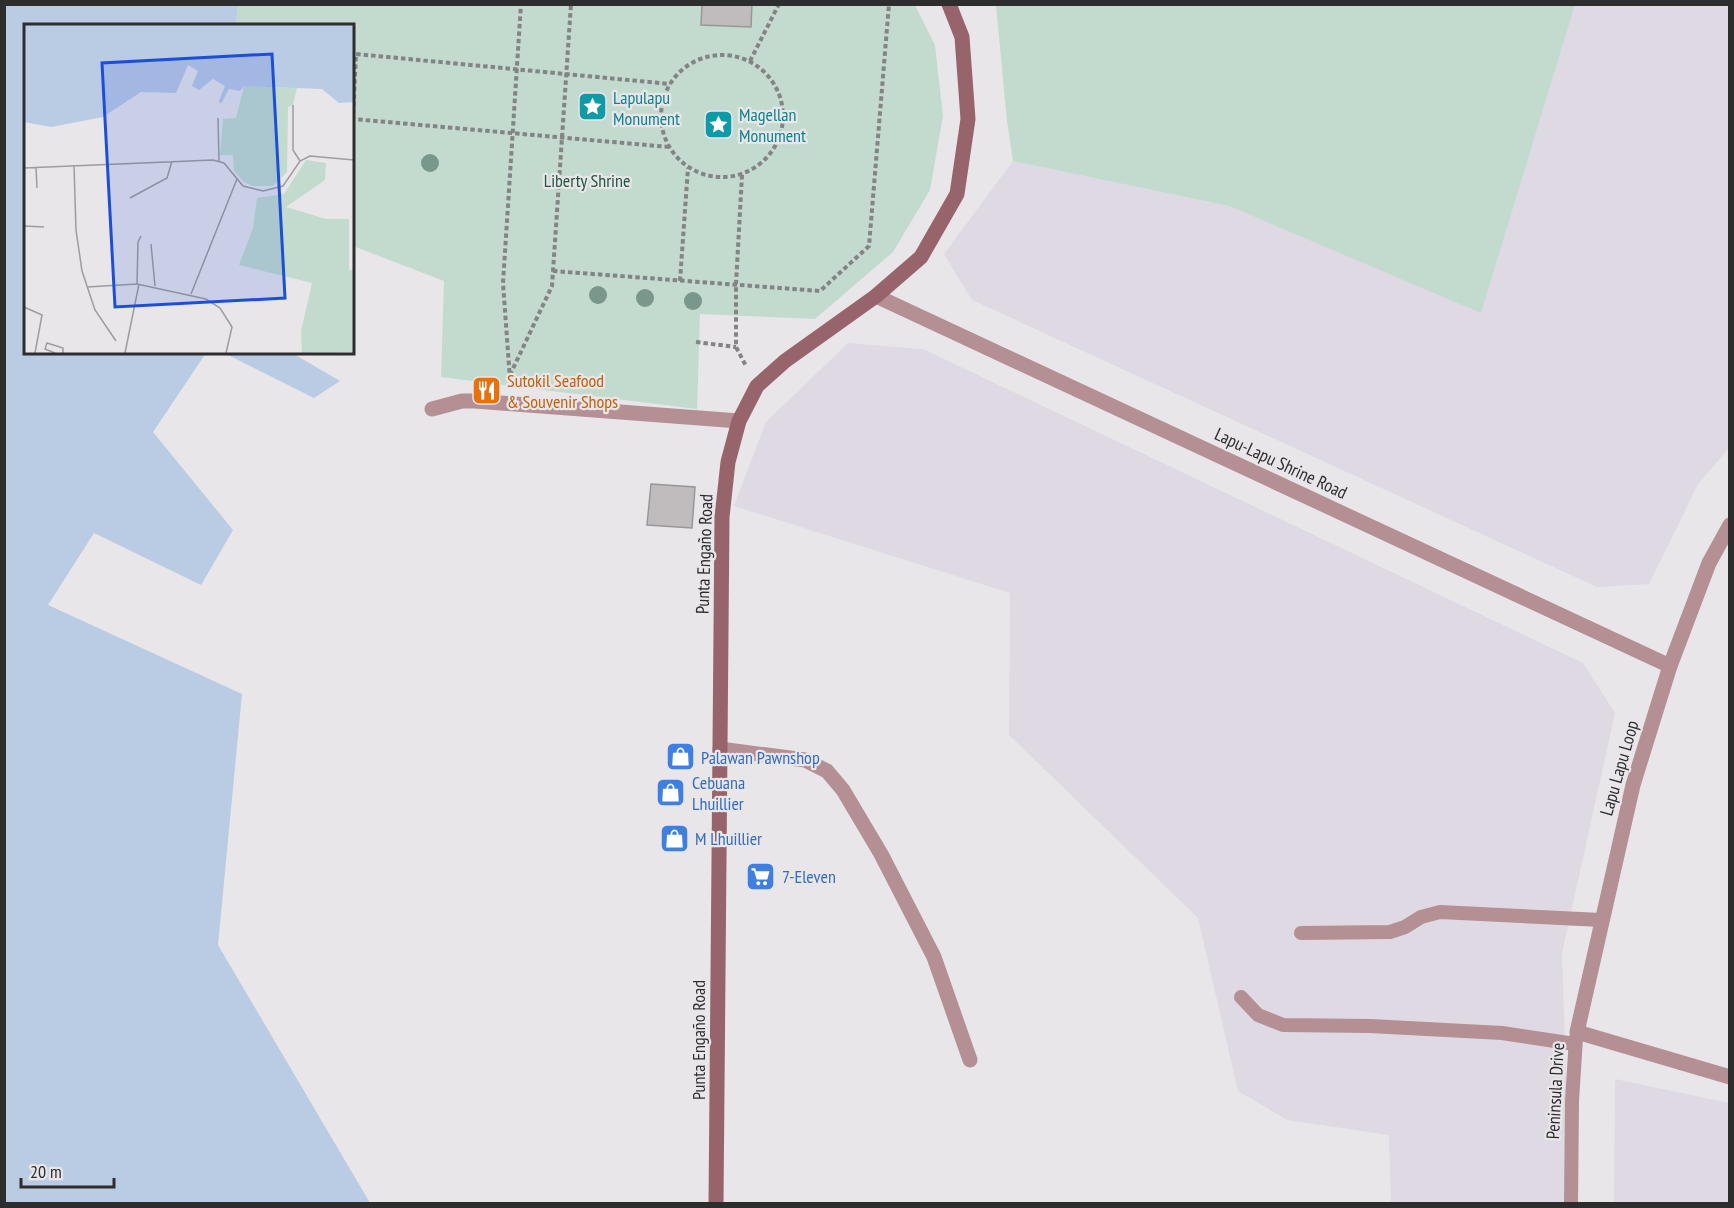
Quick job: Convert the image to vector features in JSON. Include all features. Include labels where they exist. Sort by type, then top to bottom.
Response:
[{"type":"street","name":"Punta Engaño Road","points":[[716,1203],[722,518],[728,462],[739,421],[757,387],[785,361],[876,296],[921,257],[957,194],[968,119],[963,37],[949,4]]},
{"type":"street","name":"Lapu-Lapu Shrine Road","points":[[876,296],[1670,666]]},
{"type":"street","points":[[432,409],[462,401],[739,421]]},
{"type":"street","name":"Lapu Lapu Loop","points":[[1576,1038],[1633,785],[1670,666],[1709,562],[1730,525]]},
{"type":"street","points":[[720,749],[805,760],[827,771],[843,790],[881,854],[934,957],[970,1060]]},
{"type":"street","name":"Peninsula Drive","points":[[1576,1038],[1730,1077]]},
{"type":"lane","points":[[1301,933],[1389,932],[1405,927],[1421,917],[1440,912],[1602,920]]},
{"type":"lane","points":[[1241,997],[1258,1015],[1283,1025],[1370,1026],[1576,1038]]},
{"type":"lane","name":"Peninsula Drive","points":[[1571,1203],[1576,1038]]},
{"type":"path","points":[[511,405],[503,283],[521,4]]},
{"type":"path","points":[[510,376],[552,286],[571,4]]},
{"type":"path","points":[[750,62],[778,4]]},
{"type":"path","points":[[553,271],[820,291],[869,246],[889,4]]},
{"type":"path","points":[[354,97],[356,54],[670,84]]},
{"type":"path","points":[[725,55],[750,62],[766,75],[778,93],[782,106],[783,121],[780,135],[766,159],[742,175],[724,178],[705,176],[688,168],[677,159],[663,132],[661,116],[663,99],[670,84],[678,74],[699,59],[725,55]]},
{"type":"path","points":[[354,119],[669,147]]},
{"type":"path","points":[[680,281],[688,168]]},
{"type":"path","points":[[742,175],[736,284],[736,347],[757,387]]},
{"type":"path","points":[[696,342],[736,347]]},
{"type":"shaded area","points":[[1575,5],[1729,5],[1729,448],[1698,484],[1649,584],[1597,587],[972,300],[944,254],[1013,161],[1229,206],[1481,312]]},
{"type":"shaded area","points":[[848,343],[923,349],[1583,663],[1615,713],[1562,953],[1570,1203],[1391,1203],[1389,1135],[1287,1120],[1238,1091],[1198,918],[1009,735],[1010,593],[734,506],[766,422]]},
{"type":"shaded area","points":[[1615,1079],[1729,1103],[1729,1203],[1614,1203]]},
{"type":"green space","name":"Liberty Shrine","points":[[238,4],[915,5],[935,45],[943,116],[930,190],[893,252],[815,319],[700,314],[697,409],[441,377],[444,281],[354,246],[354,24],[236,24]]},
{"type":"green space","points":[[996,4],[1575,5],[1481,313],[1229,206],[1013,161]]},
{"type":"water","points":[[5,4],[238,5],[236,24],[24,24],[24,354],[205,354],[153,432],[233,530],[201,585],[94,533],[48,605],[242,694],[218,945],[370,1203],[5,1203]]},
{"type":"water","points":[[226,354],[294,354],[340,381],[314,398]]},
{"type":"building","points":[[702,4],[752,4],[751,27],[701,25]]},
{"type":"building","points":[[651,484],[695,487],[692,528],[647,525]]},
{"type":"place","name":"Lapulapu Monument","points":[[592,107]]},
{"type":"place","name":"Magellan Monument","points":[[718,124]]},
{"type":"place","name":"Sutokil Seafood & Souvenir Shops","points":[[486,390]]},
{"type":"place","name":"Palawan Pawnshop","points":[[680,757]]},
{"type":"place","name":"Cebuana Lhuillier","points":[[671,792]]},
{"type":"place","name":"M Lhuillier","points":[[674,838]]},
{"type":"place","name":"7-Eleven","points":[[761,876]]}]
